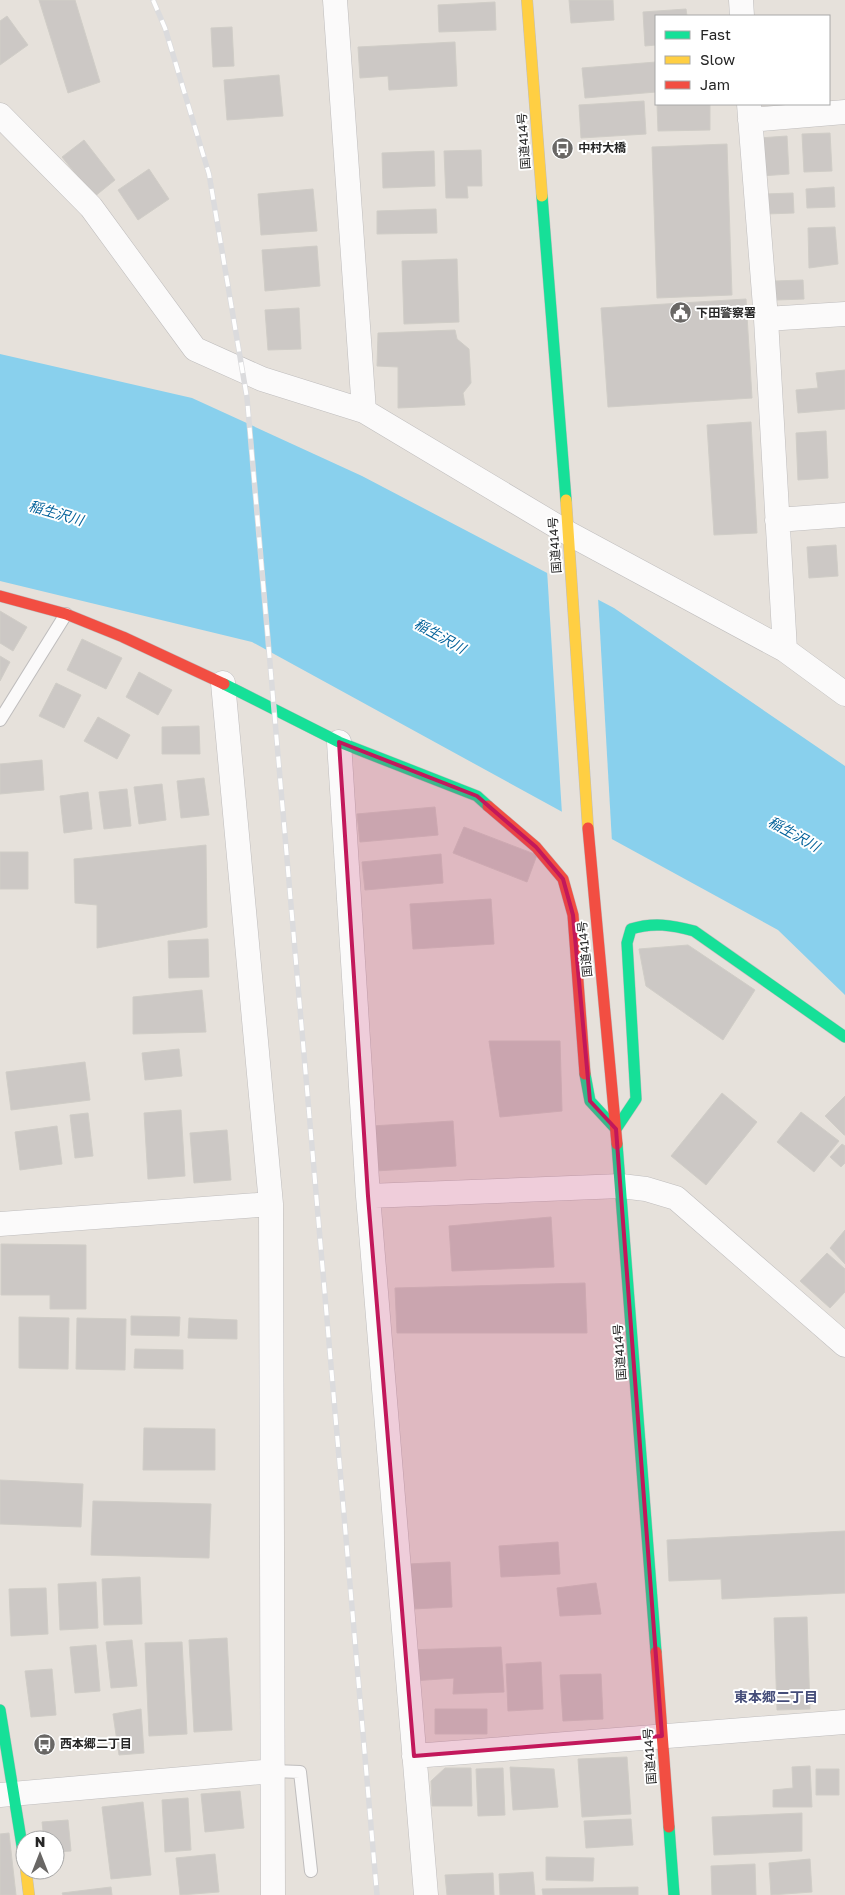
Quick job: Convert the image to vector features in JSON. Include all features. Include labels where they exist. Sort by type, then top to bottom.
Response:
[{"type":"main road","name":"国道414号","points":[[527,0],[568,533],[589,840],[622,1186],[674,1895]]},
{"type":"main road","points":[[0,596],[66,614],[123,637],[223,683],[339,742],[477,796],[536,847],[563,879],[572,915],[583,1065],[590,1101],[616,1129],[636,1099],[627,943],[631,929],[646,923],[668,923],[694,931],[845,1037]]},
{"type":"main road","points":[[0,1710],[8,1794],[17,1830]]},
{"type":"main road","points":[[27,1880],[29,1895]]},
{"type":"street","points":[[336,0],[364,411]]},
{"type":"street","points":[[741,0],[742,15]]},
{"type":"street","points":[[785,650],[766,319],[750,112],[845,112]]},
{"type":"street","points":[[0,114],[91,207],[195,349],[262,379],[364,411],[568,533],[785,650],[845,694]]},
{"type":"street","points":[[766,319],[845,314]]},
{"type":"street","points":[[778,520],[845,515]]},
{"type":"street","points":[[223,683],[271,1204],[273,1895]]},
{"type":"street","points":[[339,742],[368,1196],[426,1895]]},
{"type":"street","points":[[368,1196],[622,1186],[646,1188],[676,1198],[845,1345]]},
{"type":"street","points":[[0,1224],[271,1204]]},
{"type":"street","points":[[414,1756],[845,1722]]},
{"type":"street","points":[[8,1794],[274,1771]]},
{"type":"lane","points":[[0,720],[66,614]]},
{"type":"lane","points":[[274,1771],[300,1772],[311,1871]]},
{"type":"highlighted area","points":[[339,742],[477,796],[536,847],[563,879],[573,915],[590,1101],[616,1129],[662,1736],[414,1756],[368,1196]]},
{"type":"water","name":"稲生沢川","points":[[0,354],[192,398],[362,476],[614,608],[845,766],[845,995],[778,930],[252,642],[0,581]]},
{"type":"pier","points":[[547,570],[598,597],[612,842],[562,814]]},
{"type":"building","points":[[39,0],[75,0],[100,82],[68,93]]},
{"type":"building","points":[[569,0],[613,0],[614,20],[571,23]]},
{"type":"building","points":[[495,2],[496,30],[439,32],[438,5]]},
{"type":"building","points":[[686,9],[687,15],[655,15],[655,45],[645,46],[643,12]]},
{"type":"building","points":[[7,16],[28,45],[0,65],[0,21]]},
{"type":"building","points":[[232,27],[234,66],[213,67],[211,28]]},
{"type":"building","points":[[455,42],[457,86],[389,90],[388,76],[360,78],[358,47]]},
{"type":"building","points":[[655,62],[655,92],[585,98],[582,68]]},
{"type":"building","points":[[279,75],[283,116],[227,120],[224,80]]},
{"type":"building","points":[[644,101],[646,134],[581,138],[579,105]]},
{"type":"building","points":[[657,105],[710,105],[710,130],[658,131]]},
{"type":"building","points":[[830,133],[832,171],[804,172],[802,134]]},
{"type":"building","points":[[787,136],[789,174],[761,176],[759,138]]},
{"type":"building","points":[[84,140],[115,180],[94,197],[62,157]]},
{"type":"building","points":[[727,144],[732,295],[657,298],[652,147]]},
{"type":"building","points":[[481,150],[482,186],[467,186],[468,198],[446,198],[444,151]]},
{"type":"building","points":[[434,151],[435,186],[383,188],[382,153]]},
{"type":"building","points":[[149,169],[169,199],[138,220],[118,190]]},
{"type":"building","points":[[834,187],[835,207],[807,208],[806,189]]},
{"type":"building","points":[[313,189],[317,231],[261,235],[258,194]]},
{"type":"building","points":[[793,193],[794,213],[766,214],[765,194]]},
{"type":"building","points":[[436,209],[437,233],[377,234],[377,211]]},
{"type":"building","points":[[835,227],[838,264],[809,268],[808,228]]},
{"type":"building","points":[[317,246],[320,286],[265,291],[262,250]]},
{"type":"building","points":[[457,259],[459,322],[404,324],[402,261]]},
{"type":"building","points":[[803,280],[804,299],[776,300],[775,281]]},
{"type":"building","points":[[746,299],[752,398],[608,407],[601,308]]},
{"type":"building","points":[[299,308],[301,349],[268,350],[265,310]]},
{"type":"building","points":[[455,330],[457,339],[469,349],[471,383],[463,393],[465,405],[398,408],[398,367],[377,366],[378,333]]},
{"type":"building","points":[[845,370],[845,409],[798,413],[796,390],[818,388],[816,373]]},
{"type":"building","points":[[751,422],[757,533],[714,535],[707,425]]},
{"type":"building","points":[[826,431],[828,478],[798,480],[796,433]]},
{"type":"building","points":[[836,545],[838,576],[809,578],[807,547]]},
{"type":"building","points":[[0,611],[27,627],[13,651],[0,643]]},
{"type":"building","points":[[82,639],[122,658],[106,689],[67,670]]},
{"type":"building","points":[[0,656],[10,662],[0,681]]},
{"type":"building","points":[[139,672],[172,690],[158,715],[126,697]]},
{"type":"building","points":[[56,683],[81,695],[64,728],[39,716]]},
{"type":"building","points":[[98,717],[130,735],[117,759],[84,741]]},
{"type":"building","points":[[199,726],[200,754],[162,754],[162,727]]},
{"type":"building","points":[[42,760],[44,790],[0,794],[0,764]]},
{"type":"building","points":[[204,778],[209,815],[181,818],[177,781]]},
{"type":"building","points":[[162,784],[166,820],[139,824],[134,787]]},
{"type":"building","points":[[127,789],[131,826],[104,829],[99,792]]},
{"type":"building","points":[[88,792],[92,829],[64,833],[60,796]]},
{"type":"building","points":[[435,807],[438,835],[360,842],[357,814]]},
{"type":"building","points":[[464,827],[537,855],[527,882],[453,853]]},
{"type":"building","points":[[206,845],[207,927],[97,948],[97,905],[75,903],[74,859]]},
{"type":"building","points":[[0,852],[28,852],[28,889],[0,889]]},
{"type":"building","points":[[441,854],[443,883],[365,890],[362,862]]},
{"type":"building","points":[[491,899],[494,944],[413,949],[410,904]]},
{"type":"building","points":[[208,939],[209,977],[169,978],[168,941]]},
{"type":"building","points":[[688,945],[755,990],[723,1040],[646,986],[639,949]]},
{"type":"building","points":[[202,990],[206,1032],[133,1034],[133,997]]},
{"type":"building","points":[[489,1041],[560,1041],[562,1111],[500,1117]]},
{"type":"building","points":[[179,1049],[182,1076],[145,1080],[142,1053]]},
{"type":"building","points":[[85,1062],[90,1100],[11,1110],[6,1072]]},
{"type":"building","points":[[722,1093],[757,1122],[706,1185],[671,1156]]},
{"type":"building","points":[[845,1096],[845,1135],[844,1135],[825,1116]]},
{"type":"building","points":[[181,1110],[185,1176],[148,1179],[144,1113]]},
{"type":"building","points":[[801,1112],[839,1141],[814,1172],[777,1142]]},
{"type":"building","points":[[88,1113],[93,1156],[75,1158],[70,1115]]},
{"type":"building","points":[[453,1121],[456,1166],[375,1171],[372,1126]]},
{"type":"building","points":[[57,1126],[62,1164],[20,1170],[15,1132]]},
{"type":"building","points":[[227,1130],[231,1180],[194,1183],[190,1133]]},
{"type":"building","points":[[842,1144],[845,1146],[845,1163],[841,1167],[830,1157]]},
{"type":"building","points":[[551,1217],[554,1267],[452,1271],[449,1226]]},
{"type":"building","points":[[845,1230],[845,1264],[830,1248]]},
{"type":"building","points":[[1,1244],[86,1245],[86,1309],[50,1309],[50,1295],[1,1295]]},
{"type":"building","points":[[827,1253],[845,1269],[845,1292],[830,1308],[800,1281]]},
{"type":"building","points":[[585,1283],[587,1333],[397,1333],[395,1288]]},
{"type":"building","points":[[131,1316],[180,1317],[179,1336],[131,1335]]},
{"type":"building","points":[[19,1317],[69,1318],[68,1369],[19,1368]]},
{"type":"building","points":[[77,1318],[126,1319],[125,1370],[76,1369]]},
{"type":"building","points":[[189,1318],[237,1320],[237,1339],[188,1338]]},
{"type":"building","points":[[135,1349],[183,1350],[183,1369],[134,1368]]},
{"type":"building","points":[[144,1428],[215,1429],[215,1470],[143,1470]]},
{"type":"building","points":[[0,1480],[83,1484],[81,1527],[0,1524]]},
{"type":"building","points":[[93,1501],[211,1504],[209,1558],[91,1555]]},
{"type":"building","points":[[845,1531],[845,1593],[722,1599],[721,1579],[669,1581],[667,1540]]},
{"type":"building","points":[[558,1542],[560,1574],[501,1577],[499,1546]]},
{"type":"building","points":[[450,1562],[452,1607],[412,1609],[409,1564]]},
{"type":"building","points":[[140,1577],[142,1624],[104,1625],[102,1579]]},
{"type":"building","points":[[96,1582],[98,1628],[60,1630],[58,1584]]},
{"type":"building","points":[[596,1583],[601,1614],[560,1616],[557,1588]]},
{"type":"building","points":[[46,1588],[48,1634],[11,1636],[9,1589]]},
{"type":"building","points":[[807,1617],[810,1709],[777,1710],[774,1618]]},
{"type":"building","points":[[227,1638],[232,1730],[194,1732],[189,1640]]},
{"type":"building","points":[[132,1640],[137,1686],[111,1688],[106,1642]]},
{"type":"building","points":[[182,1642],[187,1734],[149,1736],[145,1643]]},
{"type":"building","points":[[96,1645],[100,1691],[75,1693],[70,1647]]},
{"type":"building","points":[[501,1647],[504,1692],[453,1694],[454,1678],[412,1681],[407,1650]]},
{"type":"building","points":[[541,1662],[543,1709],[508,1711],[506,1664]]},
{"type":"building","points":[[52,1669],[56,1715],[31,1717],[25,1671]]},
{"type":"building","points":[[601,1674],[603,1719],[563,1721],[560,1675]]},
{"type":"building","points":[[141,1709],[144,1753],[119,1755],[113,1714]]},
{"type":"building","points":[[435,1709],[487,1709],[487,1734],[435,1734]]},
{"type":"building","points":[[627,1757],[631,1814],[582,1817],[578,1759]]},
{"type":"building","points":[[810,1766],[812,1807],[773,1807],[773,1790],[793,1788],[792,1767]]},
{"type":"building","points":[[510,1767],[554,1769],[558,1807],[513,1810]]},
{"type":"building","points":[[445,1768],[471,1768],[472,1806],[432,1806],[431,1781]]},
{"type":"building","points":[[503,1768],[505,1815],[478,1816],[476,1769]]},
{"type":"building","points":[[816,1769],[839,1769],[839,1795],[816,1795]]},
{"type":"building","points":[[240,1791],[244,1828],[205,1832],[201,1794]]},
{"type":"building","points":[[188,1798],[191,1850],[165,1852],[162,1800]]},
{"type":"building","points":[[143,1802],[151,1875],[111,1879],[102,1807]]},
{"type":"building","points":[[802,1813],[802,1851],[714,1855],[712,1817]]},
{"type":"building","points":[[631,1819],[633,1845],[586,1848],[584,1821]]},
{"type":"building","points":[[68,1820],[71,1851],[65,1851],[65,1830],[43,1830],[42,1822]]},
{"type":"building","points":[[9,1833],[16,1895],[0,1895],[0,1834]]},
{"type":"building","points":[[215,1854],[219,1892],[180,1895],[176,1858]]},
{"type":"building","points":[[546,1857],[594,1858],[593,1881],[546,1880]]},
{"type":"building","points":[[810,1859],[812,1892],[771,1895],[769,1863]]},
{"type":"building","points":[[755,1864],[756,1895],[712,1895],[711,1866]]},
{"type":"building","points":[[533,1872],[535,1895],[500,1895],[499,1874]]},
{"type":"building","points":[[493,1873],[494,1895],[447,1895],[445,1875]]},
{"type":"building","points":[[111,1887],[112,1895],[63,1895],[62,1893]]},
{"type":"building","points":[[638,1887],[638,1895],[543,1895],[542,1889]]},
{"type":"railway","points":[[153,0],[165,28],[209,174],[247,398],[377,1895]]},
{"type":"traffic: fast","points":[[542,196],[566,500]]},
{"type":"traffic: fast","points":[[224,684],[339,742],[477,796],[488,806]]},
{"type":"traffic: fast","points":[[585,1074],[590,1101],[616,1129],[636,1099],[627,943],[631,929],[639,927],[670,926],[694,931],[845,1037]]},
{"type":"traffic: fast","points":[[617,1144],[656,1652]]},
{"type":"traffic: fast","points":[[0,1710],[19,1830]]},
{"type":"traffic: fast","points":[[669,1827],[674,1895]]},
{"type":"traffic: slow","points":[[527,0],[542,196]]},
{"type":"traffic: slow","points":[[566,500],[588,828]]},
{"type":"traffic: slow","points":[[27,1880],[29,1895]]},
{"type":"traffic: jam","points":[[0,596],[66,614],[123,637],[224,684]]},
{"type":"traffic: jam","points":[[488,806],[536,847],[563,879],[573,915],[585,1074]]},
{"type":"traffic: jam","points":[[588,828],[617,1144]]},
{"type":"traffic: jam","points":[[656,1652],[669,1827]]},
{"type":"place","name":"中村大橋","points":[[562,148]]},
{"type":"place","name":"下田警察署","points":[[680,313]]},
{"type":"place","name":"西本郷二丁目","points":[[44,1744]]},
{"type":"district","name":"東本郷二丁目","points":[[776,1697]]}]
